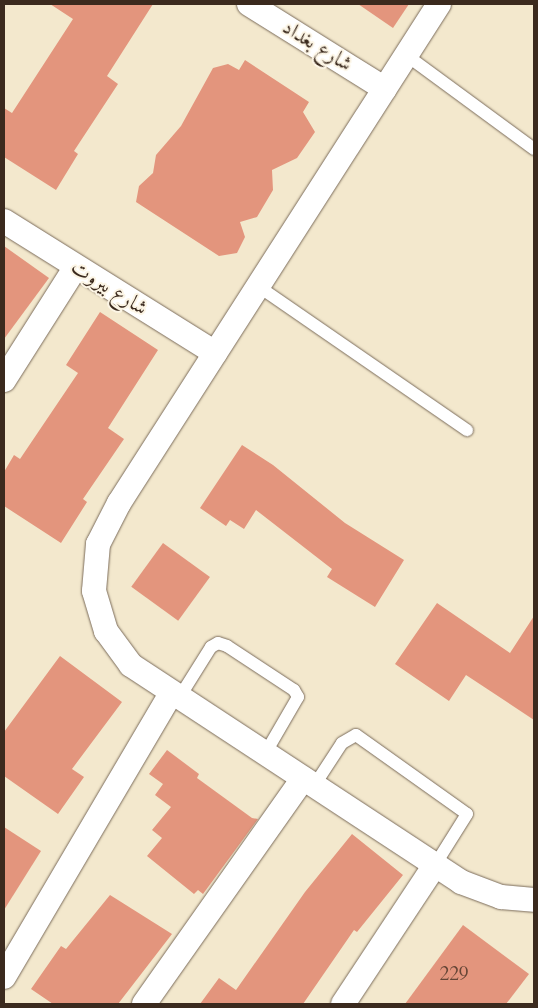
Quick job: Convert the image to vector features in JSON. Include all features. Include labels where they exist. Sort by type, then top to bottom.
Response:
[{"type":"street","name":"شارع بغداد","points":[[249,4],[385,89]]},
{"type":"street","points":[[439,4],[119,502],[98,544],[94,591],[106,631],[131,665],[461,882],[500,897],[534,900]]},
{"type":"street","name":"شارع بيروت","points":[[4,222],[42,243],[75,268],[215,353]]},
{"type":"street","points":[[4,380],[75,268]]},
{"type":"street","points":[[7,966],[175,695]]},
{"type":"street","points":[[144,1004],[308,782]]},
{"type":"street","points":[[344,1004],[435,866]]},
{"type":"lane","points":[[406,55],[534,149]]},
{"type":"lane","points":[[258,286],[467,430]]},
{"type":"lane","points":[[175,695],[211,647],[218,643],[226,646],[294,690],[298,697],[265,754]]},
{"type":"lane","points":[[308,782],[342,744],[356,735],[467,814],[435,866]]},
{"type":"building","points":[[50,4],[153,4],[107,76],[118,84],[74,151],[78,154],[56,190],[4,157],[4,108],[12,113],[73,19]]},
{"type":"building","points":[[358,4],[409,4],[393,28]]},
{"type":"building","points":[[245,60],[309,102],[303,112],[315,132],[297,158],[272,170],[273,190],[257,217],[240,222],[245,237],[237,253],[219,256],[136,202],[139,186],[153,173],[156,155],[181,126],[213,68],[228,64],[239,70]]},
{"type":"building","points":[[4,246],[49,278],[4,339]]},
{"type":"building","points":[[100,312],[158,350],[108,428],[124,439],[83,499],[87,502],[61,543],[4,506],[4,472],[14,455],[20,459],[78,373],[66,365]]},
{"type":"building","points":[[242,445],[273,465],[345,523],[404,560],[375,607],[327,577],[332,569],[256,510],[244,529],[230,520],[226,526],[200,508]]},
{"type":"building","points":[[163,543],[210,577],[178,621],[131,587]]},
{"type":"building","points":[[437,603],[510,653],[534,616],[534,720],[466,675],[449,701],[395,664]]},
{"type":"building","points":[[60,656],[122,702],[72,769],[84,777],[58,814],[4,776],[4,732]]},
{"type":"building","points":[[167,750],[199,774],[197,778],[252,818],[258,819],[203,894],[198,890],[194,894],[147,856],[162,838],[152,830],[171,807],[155,795],[163,784],[149,774]]},
{"type":"building","points":[[4,827],[41,851],[4,910]]},
{"type":"building","points":[[352,834],[403,875],[357,932],[354,930],[303,1004],[200,1004],[219,978],[236,990],[305,892]]},
{"type":"building","points":[[110,895],[172,934],[118,1004],[53,1004],[31,989],[61,946],[66,949]]},
{"type":"building","points":[[463,925],[529,974],[506,1004],[405,1004]]}]
